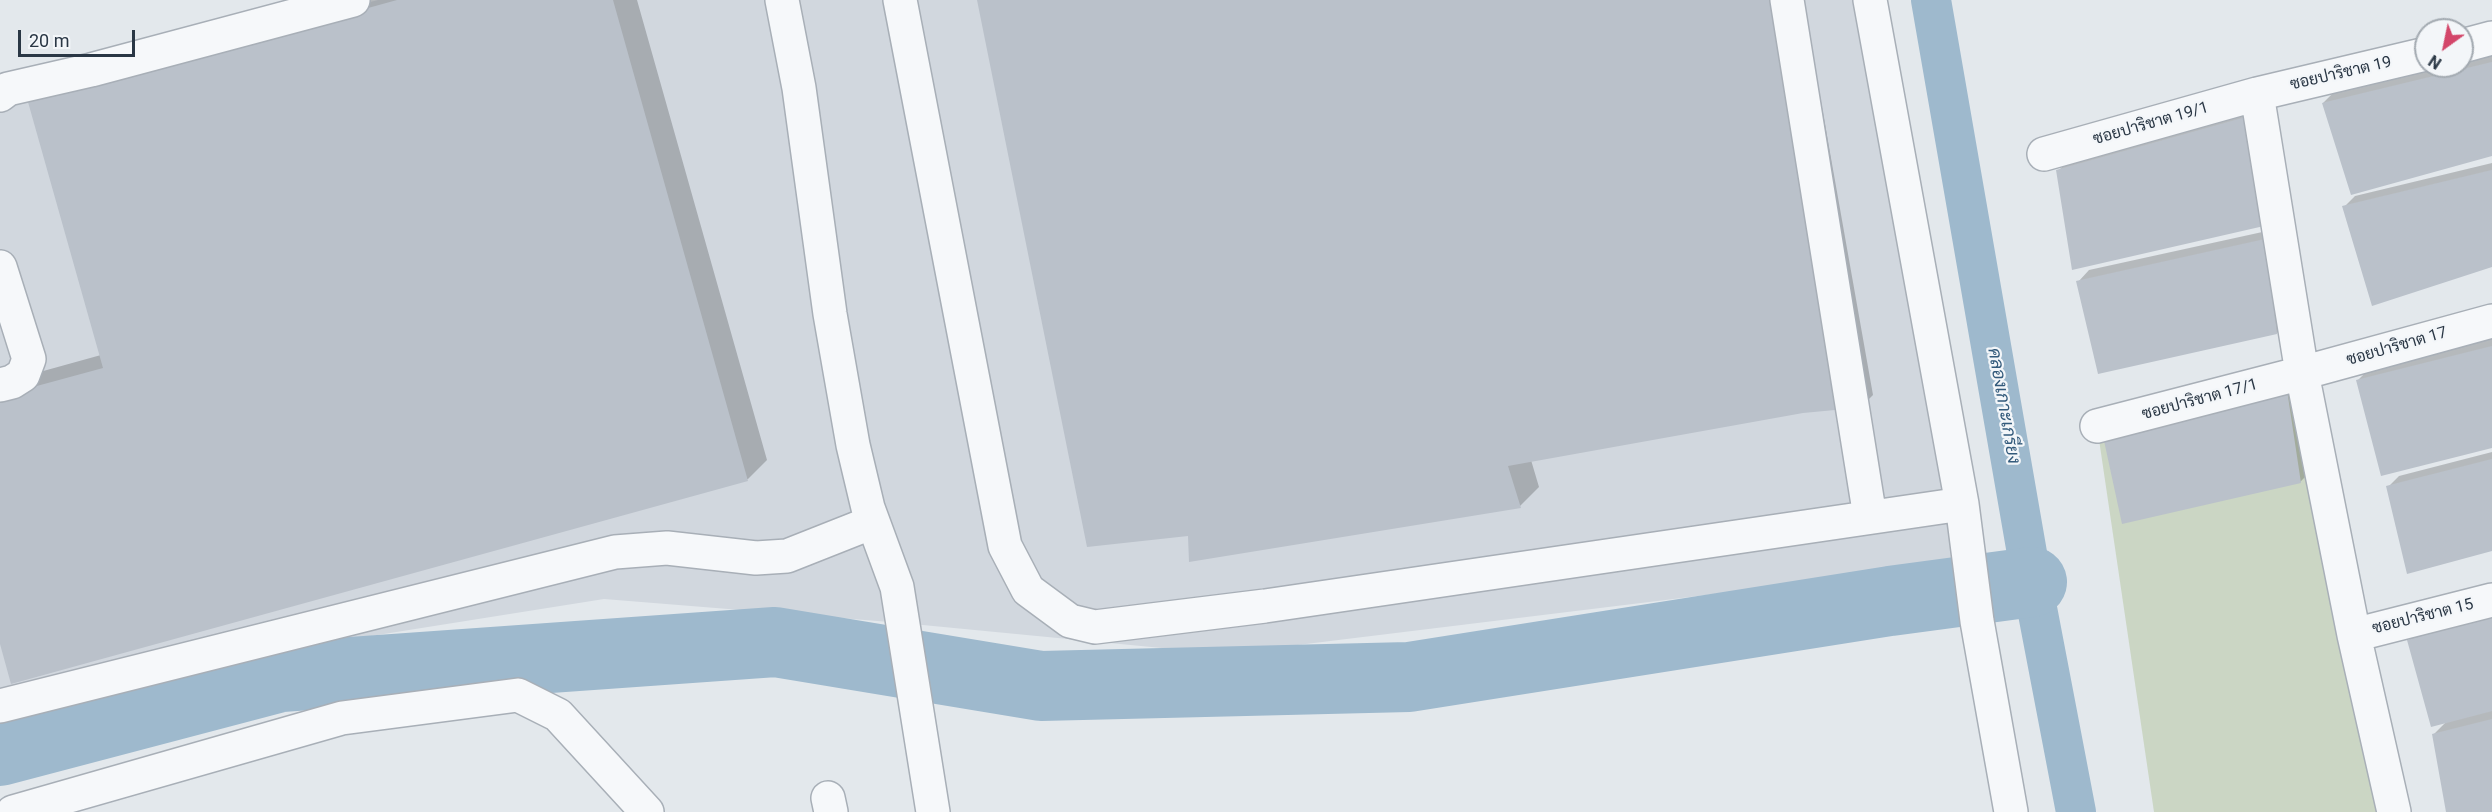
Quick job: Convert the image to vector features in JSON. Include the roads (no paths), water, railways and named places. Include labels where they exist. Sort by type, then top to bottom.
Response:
[{"type":"street","points":[[0,95],[8,89],[91,70],[353,0]]},
{"type":"street","points":[[782,0],[799,88],[830,314],[854,445],[873,522],[897,587],[933,812]]},
{"type":"street","points":[[900,0],[1005,546],[1028,590],[1070,621],[1095,627],[1254,607],[1962,504]]},
{"type":"street","points":[[1787,0],[1870,517]]},
{"type":"street","points":[[1870,0],[1962,504],[1977,621],[2011,812]]},
{"type":"street","points":[[2474,43],[2492,39]]},
{"type":"street","name":"ซอยปาริชาต 19","points":[[2257,94],[2414,57]]},
{"type":"street","points":[[2257,94],[2302,373],[2354,634],[2394,812]]},
{"type":"street","name":"ซอยปาริชาต 19/1","points":[[2044,154],[2257,94]]},
{"type":"street","points":[[0,267],[29,359],[23,375],[12,382],[0,385]]},
{"type":"street","name":"ซอยปาริชาต 17","points":[[2302,373],[2492,321]]},
{"type":"street","name":"ซอยปาริชาต 17/1","points":[[2097,426],[2302,373]]},
{"type":"street","points":[[0,706],[615,552],[667,548],[756,558],[787,556],[873,522]]},
{"type":"street","name":"ซอยปาริชาต 15","points":[[2354,634],[2492,600]]},
{"type":"street","points":[[13,812],[342,718],[518,695],[558,716],[647,812]]},
{"type":"waterway","name":"คลองเกาะเกรียง","points":[[1931,0],[2032,582],[2076,812]]},
{"type":"waterway","points":[[0,751],[281,677],[775,642],[1041,686],[1409,677],[1890,601],[2032,582]]}]
